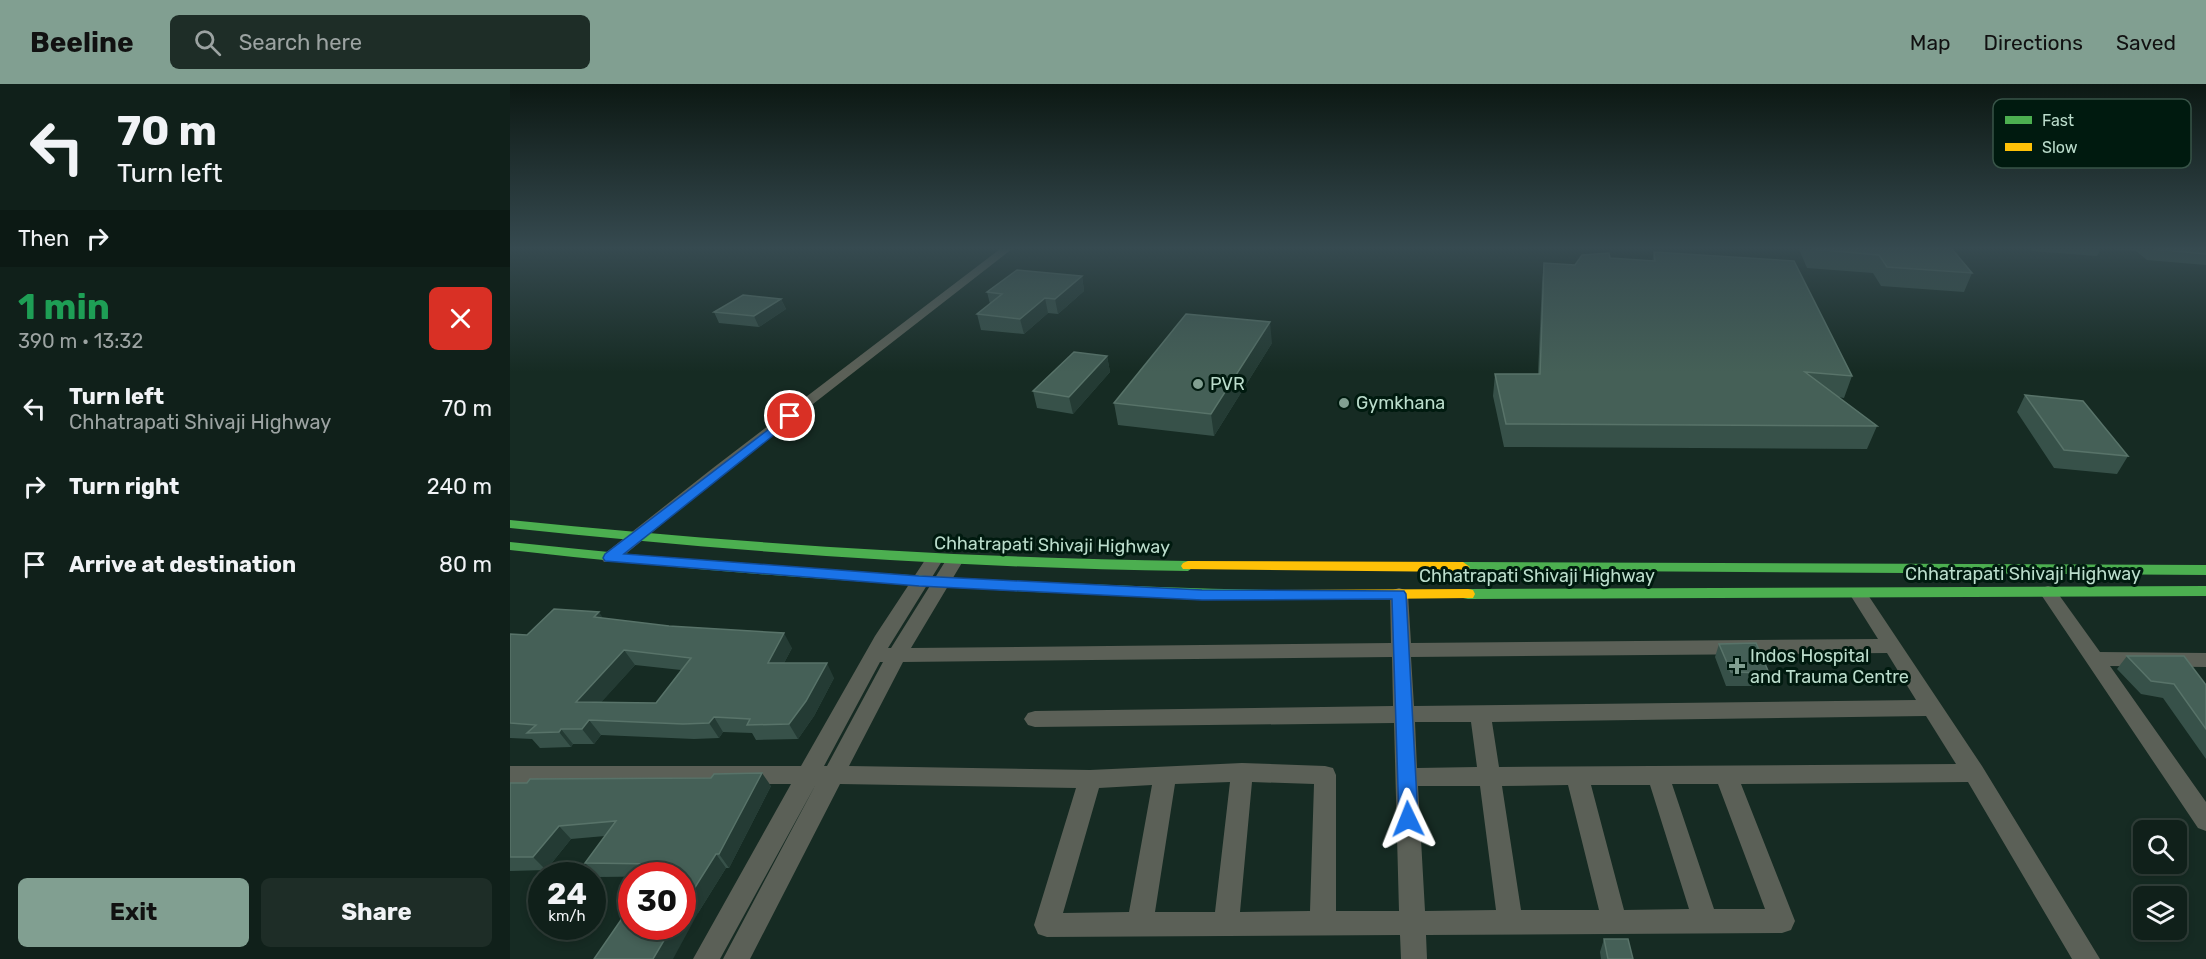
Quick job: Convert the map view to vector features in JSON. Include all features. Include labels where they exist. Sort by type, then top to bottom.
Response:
[{"type":"main road","name":"Chhatrapati Shivaji Highway","points":[[510,524],[635,538],[943,561],[1160,567],[2202,574]]},
{"type":"main road","name":"Chhatrapati Shivaji Highway","points":[[510,546],[610,558],[929,582],[1202,595],[2206,591]]},
{"type":"street","points":[[610,558],[718,471],[954,290]]},
{"type":"street","points":[[706,959],[874,655],[943,561]]},
{"type":"street","points":[[736,959],[897,654],[929,582]]},
{"type":"street","points":[[2048,592],[2206,821]]},
{"type":"street","points":[[1858,593],[1974,773],[2087,959]]},
{"type":"street","points":[[1399,594],[1414,959]]},
{"type":"street","points":[[874,655],[1893,646]]},
{"type":"street","points":[[2095,659],[2185,660],[2202,669]]},
{"type":"street","points":[[1035,719],[1932,708]]},
{"type":"street","points":[[1481,715],[1510,923]]},
{"type":"street","points":[[510,775],[833,775],[1089,779],[1242,772],[1325,775],[1323,924]]},
{"type":"street","points":[[1226,924],[1242,772]]},
{"type":"street","points":[[1407,777],[1974,773]]},
{"type":"street","points":[[1658,775],[1705,921]]},
{"type":"street","points":[[1089,779],[1047,925],[1782,921],[1726,775]]},
{"type":"street","points":[[1140,925],[1165,776]]},
{"type":"street","points":[[1577,776],[1615,922]]},
{"type":"building","points":[[990,290],[1066,290],[1055,299],[1045,298],[1020,319],[977,314],[1002,294],[987,292]]},
{"type":"building","points":[[1543,290],[1809,290],[1852,376],[1805,372],[1877,426],[1506,424],[1495,374],[1540,374]]},
{"type":"building","points":[[743,295],[781,299],[754,316],[714,312]]},
{"type":"building","name":"PVR","points":[[1186,314],[1270,322],[1211,414],[1114,403]]},
{"type":"building","points":[[1074,352],[1107,356],[1069,397],[1033,391]]},
{"type":"building","points":[[2025,395],[2083,401],[2128,456],[2064,450]]},
{"type":"building","points":[[554,609],[599,612],[594,617],[669,626],[784,633],[768,663],[827,663],[806,701],[789,724],[747,725],[750,719],[714,717],[709,723],[683,724],[589,720],[582,729],[527,733],[536,725],[510,723],[510,634],[527,635]],"holes":[[[624,650],[691,658],[656,703],[576,702]]]},
{"type":"building","points":[[1756,643],[1769,673],[1731,672],[1719,644]]},
{"type":"building","points":[[2127,656],[2184,656],[2206,685],[2206,729],[2174,684],[2151,681]]},
{"type":"building","points":[[762,773],[719,854],[716,854],[696,886],[696,862],[586,862],[616,821],[559,826],[533,857],[510,857],[510,783],[527,783],[530,779],[711,778],[714,774]]},
{"type":"building","points":[[618,924],[618,940],[664,940],[653,959],[594,959]]},
{"type":"building","points":[[1604,939],[1628,939],[1633,959],[1608,959]]},
{"type":"traffic: fast","points":[[510,524],[679,541],[849,554],[1018,563],[1188,566]]},
{"type":"traffic: fast","points":[[510,546],[693,565],[876,578],[1136,592],[1274,595]]},
{"type":"traffic: fast","points":[[1463,567],[2206,570]]},
{"type":"traffic: fast","points":[[1468,594],[2206,591]]},
{"type":"traffic: slow","points":[[1188,566],[1463,567]]},
{"type":"traffic: slow","points":[[1274,595],[1468,594]]},
{"type":"place","name":"PVR","points":[[1198,384]]},
{"type":"place","name":"Gymkhana","points":[[1344,403]]},
{"type":"place","name":"Indos Hospital and Trauma Centre","points":[[1737,666]]},
{"type":"route","points":[[790,416],[610,558],[919,581],[1202,595],[1399,594],[1408,819]]}]
